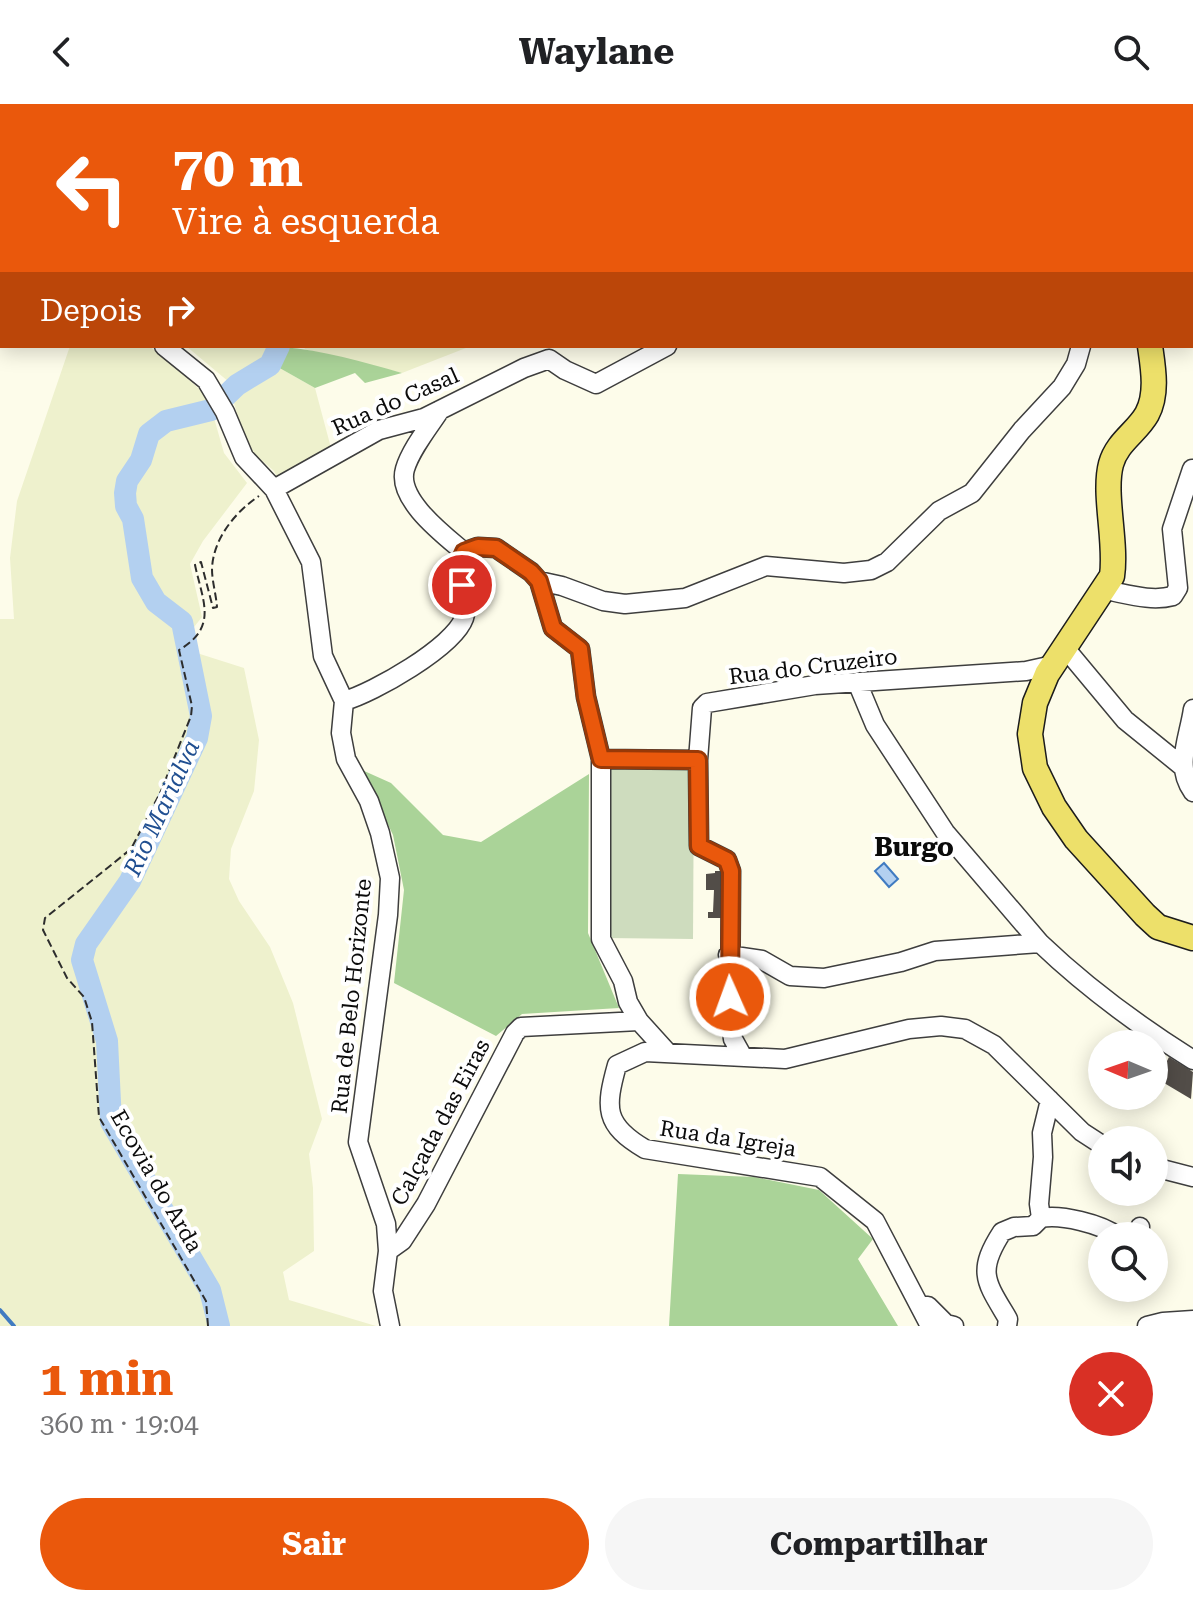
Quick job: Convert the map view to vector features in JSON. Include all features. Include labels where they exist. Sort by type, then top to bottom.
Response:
[{"type":"main road","points":[[1150,348],[1153,397],[1147,414],[1123,441],[1111,464],[1112,576],[1059,656],[1035,703],[1030,734],[1035,768],[1054,807],[1076,839],[1158,927],[1193,938]]},
{"type":"street","name":"Rua de Belo Horizonte","points":[[166,348],[206,380],[225,412],[244,457],[274,489],[311,562],[323,656],[344,701],[341,733],[346,759],[369,801],[380,833],[390,878],[380,984],[358,1142],[386,1224],[388,1251],[383,1291],[390,1326]]},
{"type":"street","name":"Rua do Casal","points":[[274,489],[379,430],[424,418],[524,368],[549,359],[596,384],[663,348]]},
{"type":"street","points":[[539,581],[603,601],[625,604],[685,598],[766,566],[844,573],[871,570],[887,562],[939,511],[972,493],[1022,430],[1062,387],[1076,364],[1080,348]]},
{"type":"street","points":[[440,410],[405,468],[404,482],[407,492],[422,513],[464,552]]},
{"type":"street","points":[[1105,590],[1162,599],[1173,596],[1178,588],[1172,529],[1192,469]]},
{"type":"street","points":[[344,701],[364,696],[417,664],[456,630],[464,619],[466,605],[458,566],[464,552],[478,547],[496,548],[531,572],[539,581],[553,628],[580,649],[586,697],[601,759],[601,939],[639,1021],[668,1053]]},
{"type":"street","points":[[1059,656],[1125,720],[1183,767]]},
{"type":"street","name":"Rua do Cruzeiro","points":[[698,760],[702,708],[707,703],[815,685],[1026,671],[1059,656]]},
{"type":"street","points":[[857,682],[875,725],[945,832],[1040,943],[1156,1037],[1193,1060]]},
{"type":"street","points":[[1193,709],[1190,734],[1182,752],[1187,784],[1193,792]]},
{"type":"street","points":[[601,759],[698,760],[699,846],[727,860],[731,871],[728,955],[730,1017],[733,1039],[743,1057]]},
{"type":"street","points":[[728,955],[762,960],[790,976],[824,978],[901,962],[935,951],[1040,943]]},
{"type":"street","name":"Calçada das Eiras","points":[[388,1251],[402,1241],[426,1204],[515,1033],[521,1027],[639,1021]]},
{"type":"street","name":"Rua da Igreja","points":[[930,1326],[875,1221],[820,1177],[645,1149],[625,1138],[609,1117],[609,1092],[617,1065],[645,1052],[785,1059],[909,1029],[941,1026],[965,1029],[994,1045],[1088,1136]]},
{"type":"street","points":[[1041,1218],[1042,1133],[1050,1100]]},
{"type":"street","points":[[1168,1171],[1193,1177]]},
{"type":"street","points":[[1007,1326],[1008,1319],[986,1282],[987,1262],[1002,1232],[1014,1227],[1033,1226],[1041,1218],[1052,1216],[1088,1225]]},
{"type":"street","points":[[920,1306],[928,1306],[946,1324],[954,1326]]},
{"type":"street","points":[[1147,1326],[1193,1320]]},
{"type":"path","name":"Ecovia do Arda","points":[[208,1326],[206,1301],[99,1117],[92,1022],[84,997],[67,978],[43,930],[45,918],[131,849],[155,803],[191,716],[192,706],[179,650],[200,634],[206,615],[195,565],[201,562],[213,608],[217,607],[212,569],[222,534],[246,504],[274,489]]},
{"type":"green space","points":[[69,348],[152,348],[208,397],[224,453],[247,483],[203,541],[190,564],[202,617],[178,647],[244,668],[259,740],[254,791],[231,849],[229,879],[239,901],[270,947],[293,1003],[322,1119],[309,1154],[314,1251],[283,1272],[289,1300],[376,1326],[0,1326],[0,619],[14,619],[10,558],[17,501]]},
{"type":"green space","points":[[188,348],[269,348],[267,354],[229,382]]},
{"type":"green space","points":[[282,348],[290,348],[328,354],[402,373],[365,383],[355,373],[315,388],[276,366]]},
{"type":"green space","points":[[305,348],[466,348],[402,373]]},
{"type":"green space","points":[[276,366],[315,388],[331,448],[279,481],[274,471],[253,453],[241,428],[232,396]]},
{"type":"green space","points":[[608,766],[694,766],[693,939],[606,938]]},
{"type":"green space","points":[[362,770],[391,783],[443,835],[481,842],[589,774],[588,933],[619,1008],[522,1014],[496,1036],[394,983],[404,890],[393,835]]},
{"type":"green space","points":[[678,1174],[754,1177],[819,1190],[873,1239],[858,1259],[898,1326],[669,1326]]},
{"type":"water","points":[[884,863],[898,879],[889,887],[875,871]]},
{"type":"building","points":[[725,871],[727,918],[708,918],[708,912],[713,912],[714,890],[706,890],[706,874]]},
{"type":"building","points":[[1169,1057],[1193,1072],[1191,1099],[1168,1085]]},
{"type":"waterway","name":"Rio Marialva","points":[[219,1326],[210,1290],[111,1122],[107,1041],[82,960],[86,944],[130,881],[197,738],[201,716],[182,622],[156,602],[142,578],[133,519],[126,506],[127,481],[141,460],[149,434],[166,421],[211,410],[237,385],[270,365],[278,348]]},
{"type":"waterway","points":[[0,1310],[14,1326]]},
{"type":"district","name":"Burgo","points":[[914,847]]},
{"type":"route","points":[[462,585],[458,566],[464,552],[478,547],[496,548],[539,581],[553,628],[580,649],[594,739],[601,759],[698,760],[699,846],[727,860],[731,871],[730,997]]}]
